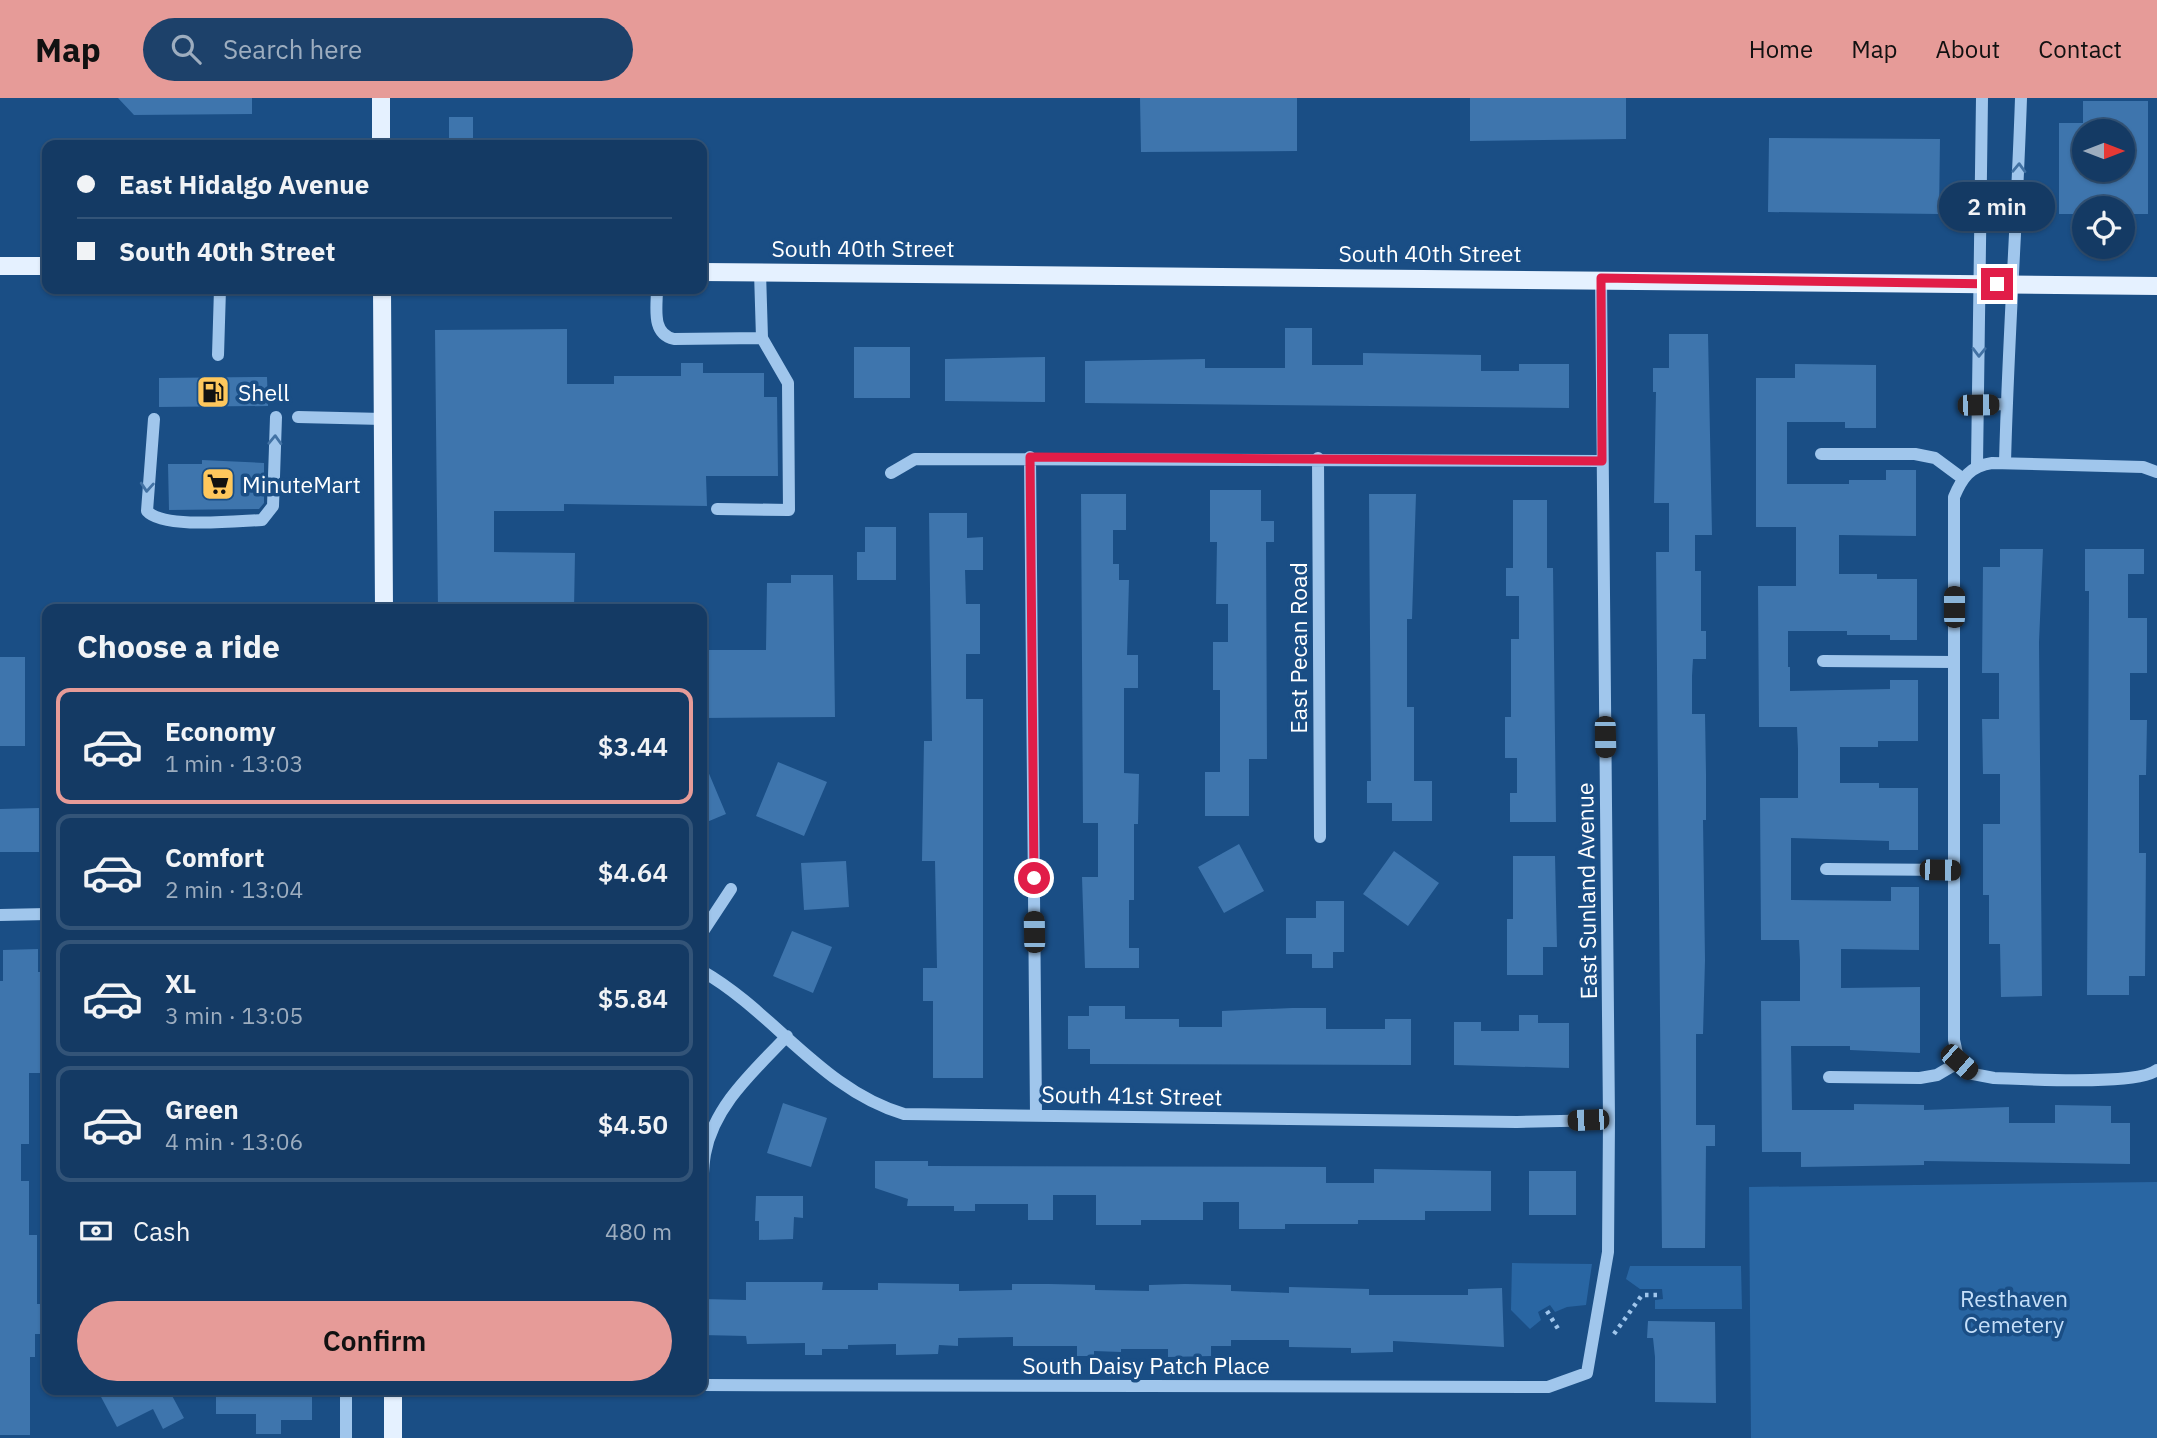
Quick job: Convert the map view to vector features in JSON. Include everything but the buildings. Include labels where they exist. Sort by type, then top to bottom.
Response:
[{"type":"main road","points":[[381,98],[381,140]]},
{"type":"main road","points":[[0,266],[42,266]]},
{"type":"main road","name":"South 40th Street","points":[[707,271],[1601,278],[2157,286]]},
{"type":"main road","points":[[382,294],[384,604]]},
{"type":"main road","points":[[393,1395],[393,1438]]},
{"type":"street","points":[[1977,465],[1982,98]]},
{"type":"street","points":[[2005,463],[2007,334],[2014,285],[2021,98]]},
{"type":"street","points":[[717,509],[789,510],[788,383],[762,338],[760,272]]},
{"type":"street","name":"East Sunland Avenue","points":[[1587,1373],[1608,1252],[1601,278]]},
{"type":"street","points":[[219,355],[220,294]]},
{"type":"street","points":[[657,294],[658,326],[665,337],[762,338]]},
{"type":"street","points":[[1978,405],[2006,404]]},
{"type":"street","points":[[298,416],[383,419]]},
{"type":"street","points":[[154,419],[146,491],[146,511],[153,518],[174,521],[262,520],[273,506],[276,417]]},
{"type":"street","points":[[1821,454],[1915,454],[1935,458],[1962,478]]},
{"type":"street","points":[[891,473],[915,459],[1030,457],[1602,461]]},
{"type":"street","points":[[1030,457],[1036,1114]]},
{"type":"street","name":"East Pecan Road","points":[[1318,458],[1320,837]]},
{"type":"street","points":[[2157,472],[2143,467],[2005,463],[1977,465],[1962,478],[1954,497],[1954,1040],[1959,1062],[1973,1074],[1994,1079],[2122,1079],[2150,1076],[2157,1070]]},
{"type":"street","points":[[1823,661],[1954,662]]},
{"type":"street","points":[[1826,869],[1954,870]]},
{"type":"street","points":[[707,925],[731,889]]},
{"type":"street","points":[[0,915],[42,914]]},
{"type":"street","name":"South 41st Street","points":[[707,974],[732,988],[845,1088],[885,1108],[904,1114],[1517,1122],[1609,1120]]},
{"type":"street","points":[[707,1148],[715,1126],[735,1091],[787,1036]]},
{"type":"street","points":[[1829,1077],[1920,1078],[1937,1075],[1959,1062]]},
{"type":"street","name":"South Daisy Patch Place","points":[[707,1385],[1548,1387],[1587,1373]]},
{"type":"street","points":[[346,1395],[346,1438]]},
{"type":"path","points":[[1614,1334],[1642,1295],[1659,1295]]},
{"type":"path","points":[[1547,1311],[1560,1332]]},
{"type":"green space","name":"Resthaven Cemetery","points":[[2157,1182],[2157,1438],[1751,1438],[1749,1187]]},
{"type":"green space","points":[[1512,1263],[1592,1264],[1586,1305],[1567,1307],[1555,1312],[1550,1305],[1538,1312],[1541,1320],[1530,1329],[1511,1310]]},
{"type":"green space","points":[[1630,1266],[1741,1266],[1742,1309],[1655,1309],[1655,1300],[1663,1299],[1662,1289],[1640,1289],[1626,1279]]},
{"type":"place","name":"Shell","points":[[213,392]]},
{"type":"place","name":"MinuteMart","points":[[218,484]]},
{"type":"route","points":[[1034,878],[1030,457],[1602,461],[1601,278],[1997,284]]}]
